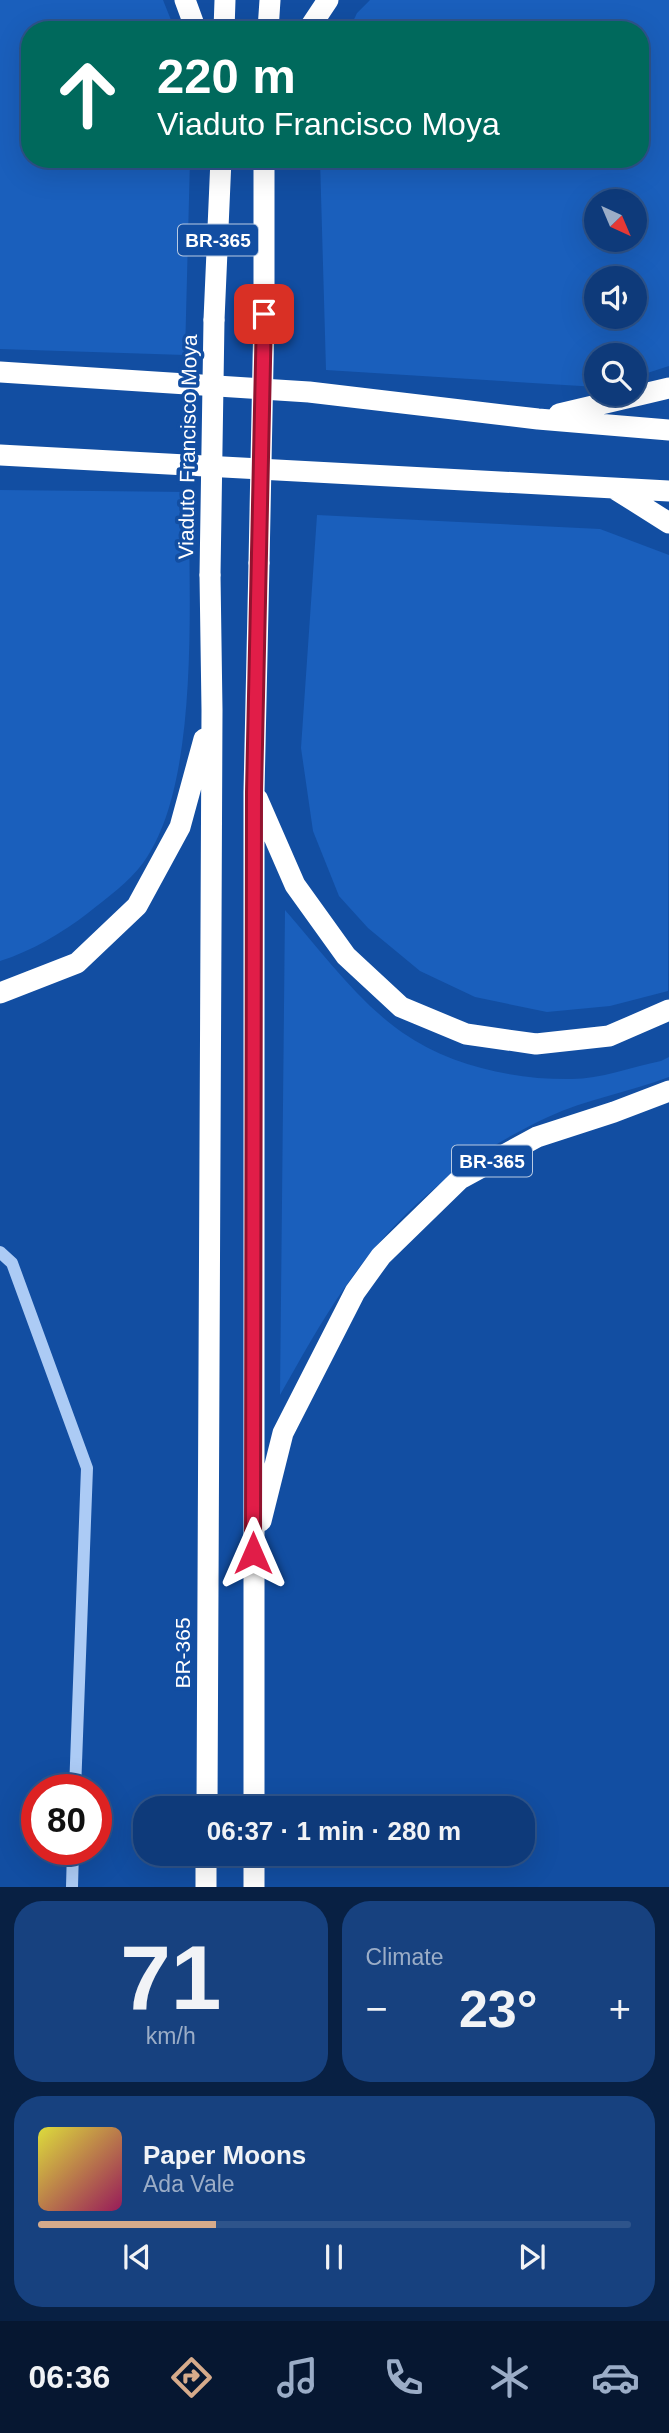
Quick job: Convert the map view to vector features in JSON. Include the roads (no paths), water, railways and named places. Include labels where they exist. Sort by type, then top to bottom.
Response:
[{"type":"highway","points":[[185,0],[193,21]]},
{"type":"highway","points":[[224,21],[225,0]]},
{"type":"highway","points":[[269,21],[270,0]]},
{"type":"highway","points":[[314,21],[328,0]]},
{"type":"highway","name":"Viaduto Francisco Moya","points":[[210,575],[214,320],[220,168]]},
{"type":"highway","name":"BR-365","points":[[254,1796],[254,792],[264,314],[264,168]]},
{"type":"highway","points":[[0,372],[309,392],[538,419],[669,430]]},
{"type":"highway","points":[[538,419],[669,388]]},
{"type":"highway","points":[[0,455],[669,491]]},
{"type":"highway","points":[[613,488],[669,523]]},
{"type":"highway","name":"BR-365","points":[[206,1796],[212,710],[210,575]]},
{"type":"highway","points":[[0,993],[77,963],[137,906],[180,827],[212,710]]},
{"type":"highway","points":[[254,792],[295,885],[346,956],[401,1007],[466,1034],[536,1044],[609,1036],[669,1010]]},
{"type":"highway","name":"BR-365","points":[[253,1553],[283,1433],[355,1293],[381,1256],[460,1179],[537,1137],[669,1091]]},
{"type":"highway","points":[[206,1866],[206,1887]]},
{"type":"highway","points":[[254,1866],[254,1887]]},
{"type":"street","points":[[0,1252],[12,1262],[88,1468],[76,1774]]},
{"type":"street","points":[[72,1887],[73,1865]]}]
